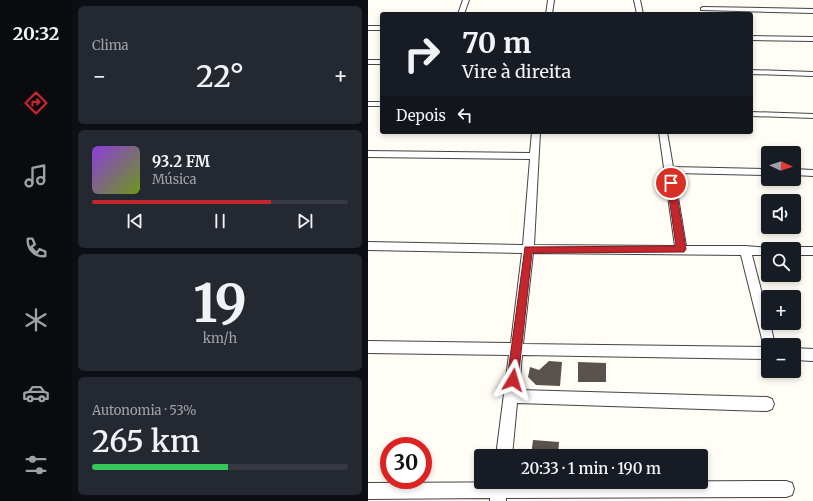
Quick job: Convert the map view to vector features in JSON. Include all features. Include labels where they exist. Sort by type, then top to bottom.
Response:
[{"type":"street","points":[[462,12],[466,0]]},
{"type":"street","points":[[549,12],[551,0]]},
{"type":"street","points":[[637,0],[640,12]]},
{"type":"street","points":[[703,9],[813,11]]},
{"type":"street","points":[[368,28],[380,28]]},
{"type":"street","points":[[753,38],[813,39]]},
{"type":"street","points":[[368,62],[380,62]]},
{"type":"street","points":[[753,72],[813,74]]},
{"type":"street","points":[[368,104],[380,104]]},
{"type":"street","points":[[753,114],[813,116]]},
{"type":"street","points":[[505,449],[528,250],[536,134]]},
{"type":"street","points":[[663,134],[681,249]]},
{"type":"street","points":[[368,154],[534,156]]},
{"type":"street","points":[[669,170],[761,172]]},
{"type":"street","points":[[801,172],[813,173]]},
{"type":"street","points":[[368,246],[528,250],[681,249],[761,251]]},
{"type":"street","points":[[745,250],[767,338]]},
{"type":"street","points":[[801,251],[813,251]]},
{"type":"street","points":[[368,347],[761,353]]},
{"type":"street","points":[[801,354],[813,355]]},
{"type":"street","points":[[511,396],[767,404]]},
{"type":"street","points":[[368,491],[786,489]]},
{"type":"building","points":[[549,361],[562,362],[560,386],[536,385],[528,377],[530,367],[539,370]]},
{"type":"building","points":[[578,362],[606,363],[606,382],[578,382]]},
{"type":"building","points":[[533,440],[559,442],[558,449],[532,449]]},
{"type":"route","points":[[513,380],[528,250],[681,249],[671,183]]}]
